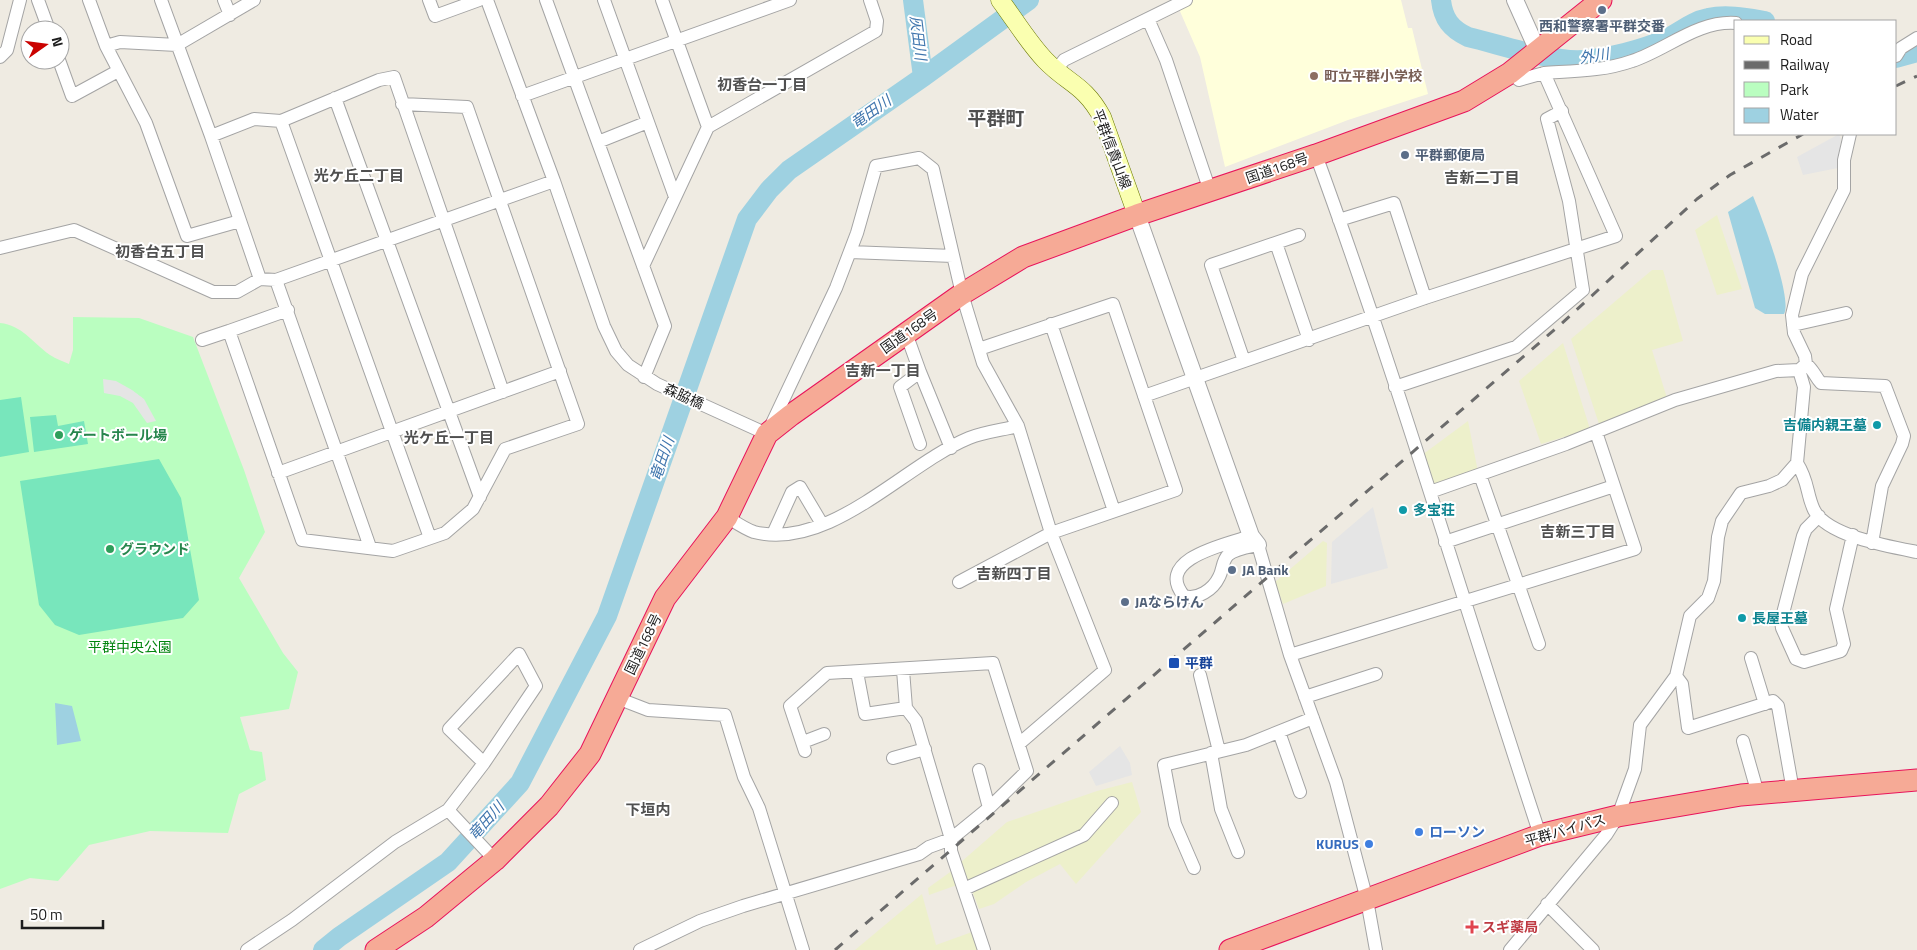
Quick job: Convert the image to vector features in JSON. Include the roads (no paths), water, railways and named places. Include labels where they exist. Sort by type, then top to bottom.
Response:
[{"type":"highway","name":"国道168号","points":[[376,950],[426,917],[488,853],[550,806],[590,754],[665,598],[727,517],[767,434],[805,404],[962,294],[1024,257],[1137,215],[1316,155],[1464,101],[1510,72],[1600,0]]},
{"type":"highway","name":"平群バイパス","points":[[1230,950],[1540,835],[1652,808],[1758,794],[1917,780]]},
{"type":"main road","name":"平群信貴山線","points":[[1001,1],[1056,70],[1078,84],[1095,104],[1102,117],[1137,215]]},
{"type":"street","points":[[0,57],[7,50],[20,0]]},
{"type":"street","points":[[38,0],[45,20]]},
{"type":"street","points":[[89,0],[106,46],[146,123],[187,236],[240,221]]},
{"type":"street","points":[[161,0],[211,136],[260,280]]},
{"type":"street","points":[[224,0],[230,16]]},
{"type":"street","points":[[106,46],[120,42],[177,45],[230,16],[254,0]]},
{"type":"street","points":[[429,0],[435,16],[479,0]]},
{"type":"street","name":"森脇橋","points":[[487,0],[554,181],[608,335],[616,351],[628,365],[657,384],[767,434]]},
{"type":"street","points":[[546,0],[665,326],[644,376]]},
{"type":"street","points":[[604,0],[675,197]]},
{"type":"street","points":[[662,0],[708,127]]},
{"type":"street","points":[[522,96],[790,0]]},
{"type":"street","points":[[643,266],[708,127],[876,31],[877,21],[870,0]]},
{"type":"street","points":[[1056,70],[1064,60],[1186,0]]},
{"type":"street","points":[[1515,0],[1532,53]]},
{"type":"street","points":[[1148,19],[1166,60],[1210,191]]},
{"type":"street","points":[[1510,72],[1519,80],[1544,73],[1596,69],[1632,61],[1704,28],[1723,22],[1734,24]]},
{"type":"street","points":[[1897,54],[1901,48],[1917,38]]},
{"type":"street","points":[[63,70],[72,96],[118,71]]},
{"type":"street","points":[[1144,396],[1373,318],[1425,298],[1616,236],[1544,73]]},
{"type":"street","points":[[211,136],[254,119],[281,121],[379,80],[394,77],[503,392]]},
{"type":"street","points":[[335,98],[480,498]]},
{"type":"street","points":[[229,331],[302,540],[393,550],[445,533],[473,509],[505,449],[578,424],[467,107],[402,104]]},
{"type":"street","points":[[1395,387],[1516,347],[1583,290],[1578,248],[1558,155],[1547,118],[1562,111]]},
{"type":"street","points":[[281,121],[430,538]]},
{"type":"street","points":[[598,142],[648,122]]},
{"type":"street","points":[[1510,950],[1606,835],[1618,816],[1635,769],[1640,725],[1676,676],[1690,616],[1708,598],[1714,581],[1718,537],[1722,521],[1741,493],[1769,486],[1782,480],[1797,463],[1805,356],[1794,333],[1792,315],[1802,274],[1844,190],[1844,160],[1850,135]]},
{"type":"street","points":[[1316,155],[1373,318],[1540,835]]},
{"type":"street","points":[[767,434],[836,288],[850,252],[876,166],[919,158],[933,169],[962,294],[979,349],[984,363],[1018,426],[1051,533],[1105,670],[1020,743]]},
{"type":"street","points":[[0,248],[74,230],[212,292],[237,292],[260,280],[276,280],[554,181]]},
{"type":"street","points":[[1339,220],[1394,203],[1425,298]]},
{"type":"street","points":[[1137,215],[1194,378],[1254,540],[1290,655],[1336,782],[1367,900],[1376,950]]},
{"type":"street","points":[[1244,361],[1211,265],[1299,235]]},
{"type":"street","points":[[1276,243],[1309,340]]},
{"type":"street","points":[[850,252],[953,256]]},
{"type":"street","points":[[276,280],[370,547]]},
{"type":"street","points":[[959,582],[1051,533],[1176,490],[1113,304],[979,349]]},
{"type":"street","points":[[202,340],[288,310]]},
{"type":"street","points":[[1793,325],[1846,313]]},
{"type":"street","points":[[1051,324],[1114,511]]},
{"type":"street","points":[[906,333],[951,448]]},
{"type":"street","points":[[1430,492],[1684,398],[1776,371],[1803,367],[1814,370],[1817,379],[1822,383],[1885,386],[1892,403],[1904,436],[1882,486],[1872,542]]},
{"type":"street","points":[[278,473],[560,371]]},
{"type":"street","points":[[920,372],[900,387],[920,444]]},
{"type":"street","points":[[727,517],[752,532],[773,534],[801,530],[822,524],[839,518],[909,472],[970,438],[1018,426]]},
{"type":"street","points":[[1290,655],[1636,549],[1596,432]]},
{"type":"street","points":[[1797,463],[1806,476],[1814,511],[1834,528],[1872,542],[1917,552]]},
{"type":"street","points":[[1480,475],[1539,644]]},
{"type":"street","points":[[1445,542],[1614,486]]},
{"type":"street","points":[[773,534],[792,492],[800,488],[822,524]]},
{"type":"street","points":[[1819,516],[1806,529],[1803,536],[1781,621],[1782,628],[1796,658],[1804,662],[1841,651],[1844,644],[1836,609],[1853,535]]},
{"type":"street","points":[[1254,540],[1230,553],[1223,563],[1217,581],[1198,596],[1191,598],[1184,596],[1178,589],[1175,581],[1176,573],[1194,557],[1254,540]]},
{"type":"street","points":[[247,950],[292,920],[395,842],[448,810],[484,763],[536,686],[519,654],[449,729],[484,763]]},
{"type":"street","points":[[1751,658],[1765,704]]},
{"type":"street","points":[[640,950],[700,921],[785,893],[919,854],[929,847],[951,839],[989,808],[1028,771],[993,663],[903,670],[827,673],[790,706],[804,747],[824,734]]},
{"type":"street","points":[[903,670],[906,708],[916,721],[951,839],[951,851],[984,950]]},
{"type":"street","points":[[857,672],[864,714],[906,708]]},
{"type":"street","points":[[1306,697],[1376,674]]},
{"type":"street","points":[[1200,675],[1215,752],[1221,809],[1238,852]]},
{"type":"street","points":[[1676,676],[1682,684],[1688,728],[1694,728],[1773,701],[1778,706],[1793,791]]},
{"type":"street","points":[[617,698],[648,710],[725,715],[744,777],[759,808],[802,950]]},
{"type":"street","points":[[1194,868],[1175,824],[1164,765],[1246,745],[1313,718]]},
{"type":"street","points":[[1279,732],[1300,792]]},
{"type":"street","points":[[1744,741],[1758,794]]},
{"type":"street","points":[[894,758],[925,749]]},
{"type":"street","points":[[979,770],[989,808]]},
{"type":"street","points":[[964,889],[1084,835],[1112,803]]},
{"type":"street","points":[[448,810],[488,853]]},
{"type":"street","points":[[1547,904],[1593,950]]},
{"type":"water","points":[[1753,196],[1769,238],[1780,275],[1786,305],[1784,314],[1765,314],[1755,308],[1728,212]]},
{"type":"water","points":[[55,703],[72,706],[81,741],[57,745]]},
{"type":"waterway","name":"灰田川","points":[[913,0],[923,77]]},
{"type":"waterway","name":"竜田川","points":[[323,950],[448,862],[520,783],[607,616],[747,219],[769,190],[789,170],[923,77],[1029,0]]},
{"type":"waterway","name":"外川","points":[[1441,0],[1449,23],[1457,31],[1468,37],[1541,56],[1570,60],[1614,55],[1655,44],[1691,24],[1708,18],[1730,16],[1758,20]]},
{"type":"waterway","name":"外川","points":[[1897,58],[1917,52]]},
{"type":"railway","points":[[1897,86],[1917,76]]},
{"type":"railway","points":[[835,950],[1560,325],[1697,199],[1730,175],[1801,135]]},
{"type":"place","name":"西和警察署平群交番","points":[[1602,10]]},
{"type":"place","name":"町立平群小学校","points":[[1314,76]]},
{"type":"place","name":"平群郵便局","points":[[1405,155]]},
{"type":"place","name":"吉備内親王墓","points":[[1877,425]]},
{"type":"place","name":"ゲートボール場","points":[[59,435]]},
{"type":"place","name":"多宝荘","points":[[1403,510]]},
{"type":"place","name":"グラウンド","points":[[110,549]]},
{"type":"place","name":"JA Bank","points":[[1232,570]]},
{"type":"place","name":"JAならけん","points":[[1125,602]]},
{"type":"place","name":"長屋王墓","points":[[1742,618]]},
{"type":"place","name":"平群","points":[[1174,663]]},
{"type":"place","name":"ローソン","points":[[1419,832]]},
{"type":"place","name":"KURUS","points":[[1369,844]]},
{"type":"place","name":"スギ薬局","points":[[1472,927]]},
{"type":"district","name":"初香台一丁目","points":[[762,85]]},
{"type":"district","name":"平群町","points":[[996,118]]},
{"type":"district","name":"光ケ丘二丁目","points":[[359,176]]},
{"type":"district","name":"吉新二丁目","points":[[1482,178]]},
{"type":"district","name":"初香台五丁目","points":[[160,252]]},
{"type":"district","name":"吉新一丁目","points":[[883,371]]},
{"type":"district","name":"光ケ丘一丁目","points":[[449,438]]},
{"type":"district","name":"吉新三丁目","points":[[1578,532]]},
{"type":"district","name":"吉新四丁目","points":[[1014,574]]},
{"type":"district","name":"下垣内","points":[[648,810]]},
{"type":"park label","name":"平群中央公園","points":[[130,647]]}]
